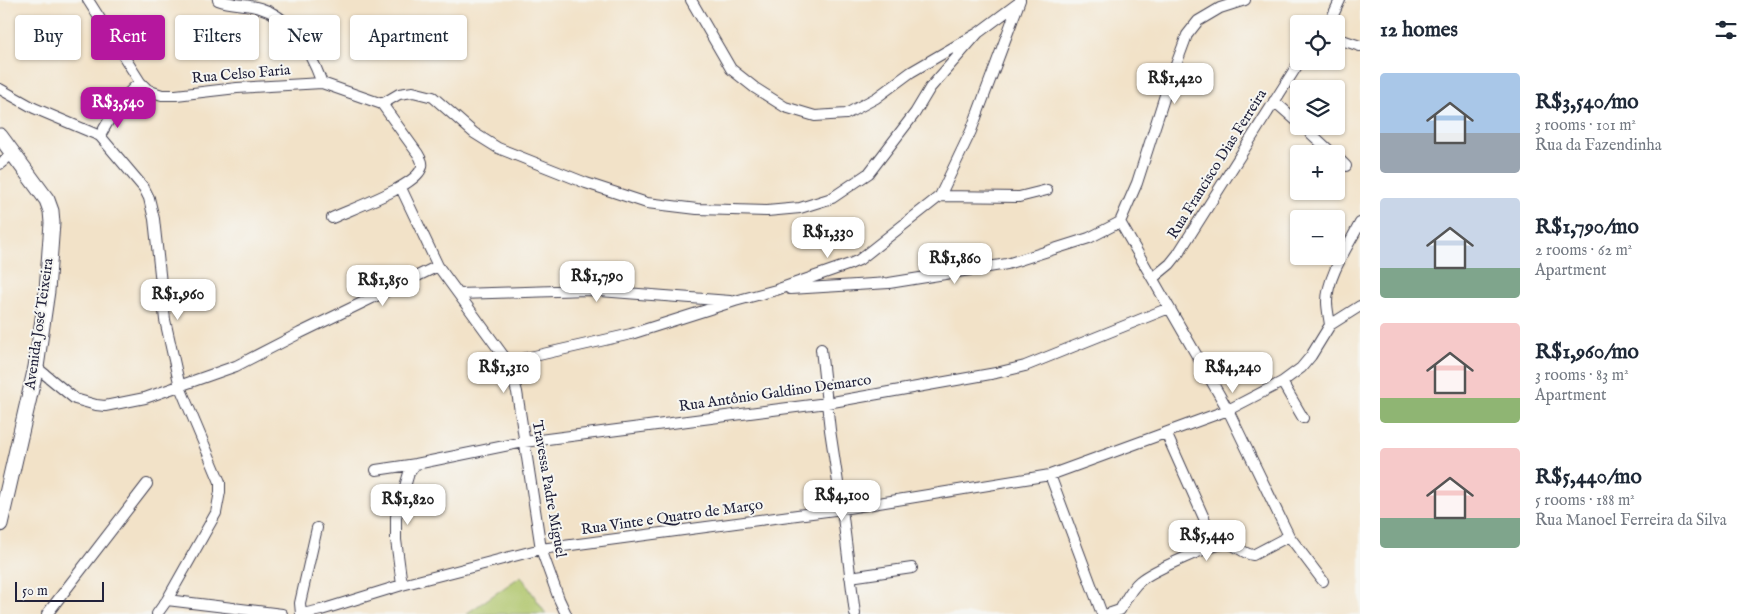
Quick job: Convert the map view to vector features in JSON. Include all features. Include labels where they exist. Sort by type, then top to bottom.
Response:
[{"type":"main road","name":"Avenida José Teixeira","points":[[0,136],[47,200],[51,211],[52,224],[47,291],[36,367],[2,501],[0,524]]},
{"type":"street","name":"Rua Celso Faria","points":[[88,0],[140,82],[153,92],[162,95],[176,95],[237,88],[322,83],[382,104]]},
{"type":"street","points":[[218,0],[259,8],[276,14],[287,23],[311,56],[322,83]]},
{"type":"street","points":[[691,0],[731,68],[755,88],[785,107],[815,116],[846,114],[876,98],[911,72],[978,33],[1018,2]]},
{"type":"street","points":[[776,290],[889,283],[1007,264],[1090,238],[1120,222],[1137,184],[1166,89],[1187,35],[1198,21],[1220,8],[1245,0]]},
{"type":"street","points":[[1334,15],[1340,0]]},
{"type":"street","points":[[508,362],[631,334],[734,301],[776,290],[859,260],[940,196],[971,131],[1018,2]]},
{"type":"street","points":[[332,218],[401,188],[418,174],[422,163],[418,154],[382,104],[399,94],[413,92],[433,96],[474,133],[498,148],[586,184],[647,203],[697,210],[768,211],[800,208],[832,198],[869,173],[915,113],[930,88],[978,33]]},
{"type":"street","points":[[1345,41],[1360,46]]},
{"type":"street","name":"Rua Francisco Dias Ferreira","points":[[1153,278],[1170,264],[1178,254],[1294,70]]},
{"type":"street","points":[[100,136],[114,110],[126,94],[140,82]]},
{"type":"street","points":[[0,89],[34,108],[100,136],[132,172],[149,198],[154,218],[165,320],[180,387],[220,482],[216,513],[167,600],[157,614]]},
{"type":"street","points":[[1274,101],[1290,115]]},
{"type":"street","points":[[1313,135],[1323,145]]},
{"type":"street","points":[[0,164],[13,152]]},
{"type":"street","name":"Travessa Padre Miguel","points":[[401,188],[438,266],[508,362],[516,392],[541,550],[566,614]]},
{"type":"street","points":[[940,196],[1019,197],[1047,190]]},
{"type":"street","points":[[1120,222],[1228,410],[1289,536],[1322,581]]},
{"type":"street","points":[[1330,325],[1327,301],[1333,275],[1360,223]]},
{"type":"street","points":[[36,367],[75,399],[96,405],[105,406],[145,398],[236,366],[438,266]]},
{"type":"street","points":[[459,294],[587,290],[734,301]]},
{"type":"street","name":"Rua Vinte e Quatro de Março","points":[[301,614],[322,612],[402,585],[541,550],[842,510],[1050,475],[1228,410],[1282,382],[1301,368],[1311,356],[1330,325],[1360,306]]},
{"type":"street","name":"Rua Antônio Galdino Demarco","points":[[376,470],[416,464],[524,442],[828,403],[996,373],[1020,367],[1169,308]]},
{"type":"street","points":[[821,349],[855,614]]},
{"type":"street","points":[[1282,382],[1303,418]]},
{"type":"street","points":[[1166,433],[1216,545]]},
{"type":"street","points":[[402,585],[396,540],[396,517],[409,473],[416,464]]},
{"type":"street","points":[[1050,475],[1102,614]]},
{"type":"street","points":[[47,614],[147,484]]},
{"type":"street","points":[[301,614],[300,603],[317,528]]},
{"type":"street","points":[[1108,614],[1120,610],[1140,581],[1216,545],[1229,544],[1253,555],[1289,536]]},
{"type":"street","points":[[850,577],[912,568]]},
{"type":"street","points":[[167,600],[282,614]]},
{"type":"green space","points":[[521,576],[546,614],[466,614]]}]
